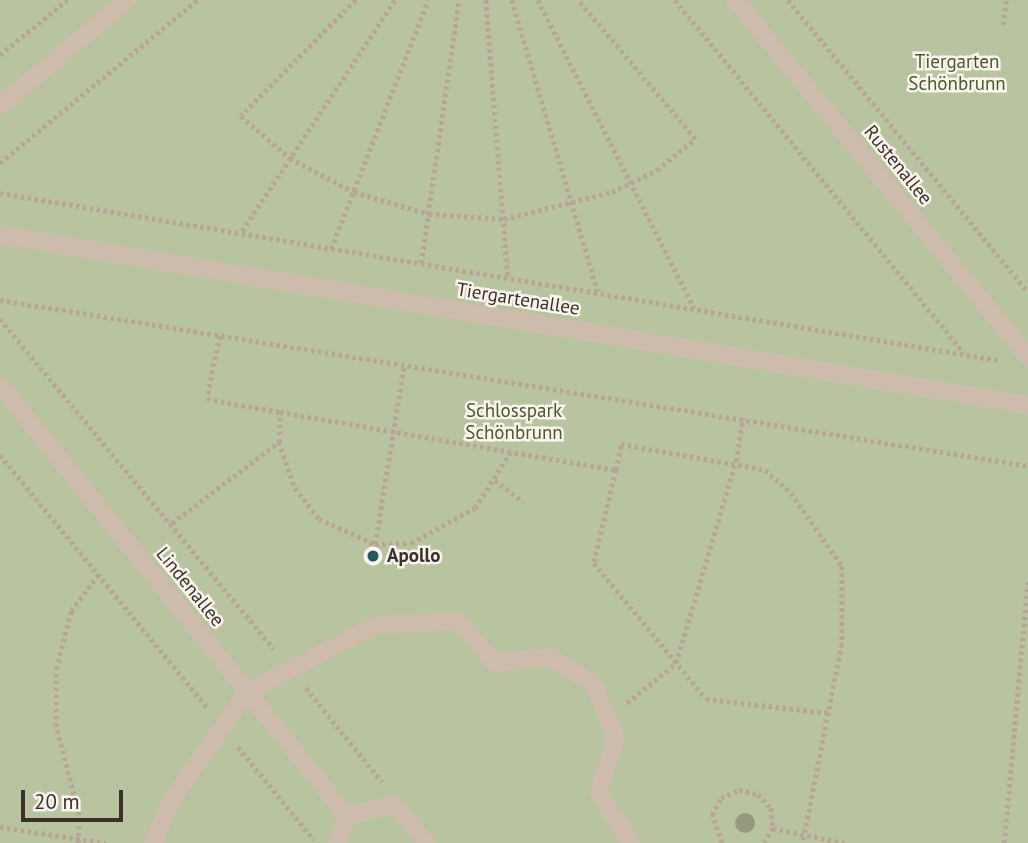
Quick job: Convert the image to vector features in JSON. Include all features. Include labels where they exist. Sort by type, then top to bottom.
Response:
[{"type":"street","points":[[0,106],[127,0]]},
{"type":"street","name":"Rustenallee","points":[[735,0],[1028,357]]},
{"type":"street","points":[[0,223],[0,237]]},
{"type":"street","name":"Tiergartenallee","points":[[0,237],[1028,405]]},
{"type":"street","name":"Lindenallee","points":[[0,385],[346,816]]},
{"type":"street","points":[[153,843],[171,801],[221,724],[247,692],[288,667],[376,625],[457,621],[495,663],[549,657],[593,683],[616,738],[598,792],[631,843]]},
{"type":"street","points":[[337,843],[346,816],[395,804],[426,843]]},
{"type":"path","points":[[0,55],[67,0]]},
{"type":"path","points":[[0,163],[197,0]]},
{"type":"path","points":[[356,0],[241,117],[290,158],[354,192],[429,214],[504,219],[573,204],[632,183],[695,139],[578,0]]},
{"type":"path","points":[[242,231],[395,0]]},
{"type":"path","points":[[331,248],[428,0]]},
{"type":"path","points":[[421,263],[459,0]]},
{"type":"path","points":[[486,0],[508,278]]},
{"type":"path","points":[[512,0],[598,292]]},
{"type":"path","points":[[538,0],[694,309]]},
{"type":"path","points":[[674,0],[964,353]]},
{"type":"path","points":[[788,0],[1028,292]]},
{"type":"path","points":[[1003,25],[1006,0]]},
{"type":"path","points":[[0,193],[242,231],[1002,361]]},
{"type":"path","points":[[0,300],[1028,466]]},
{"type":"path","points":[[0,319],[377,773],[395,804]]},
{"type":"path","points":[[220,336],[206,399],[616,470]]},
{"type":"path","points":[[376,544],[404,365]]},
{"type":"path","points":[[280,412],[279,442],[295,488],[319,519],[376,544],[411,542],[444,529],[475,508],[511,451]]},
{"type":"path","points":[[608,718],[677,663],[736,461],[743,418]]},
{"type":"path","points":[[172,523],[279,442]]},
{"type":"path","points":[[803,843],[842,644],[842,566],[791,493],[765,470],[736,461],[621,444],[594,562],[706,699],[828,713]]},
{"type":"path","points":[[0,455],[317,843]]},
{"type":"path","points":[[495,480],[523,502]]},
{"type":"path","points":[[78,840],[79,815],[56,726],[55,669],[71,611],[98,575]]},
{"type":"path","points":[[1004,843],[1028,577]]},
{"type":"path","points":[[722,843],[712,815],[730,792],[749,790],[766,800],[773,828],[764,843]]},
{"type":"path","points":[[0,827],[106,843]]},
{"type":"path","points":[[773,828],[845,843]]},
{"type":"green space","name":"Schlosspark Schönbrunn","points":[[0,0],[1028,0],[1028,843],[0,843]]},
{"type":"place","name":"Apollo","points":[[373,556]]},
{"type":"park label","name":"Tiergarten Schönbrunn","points":[[957,73]]}]
